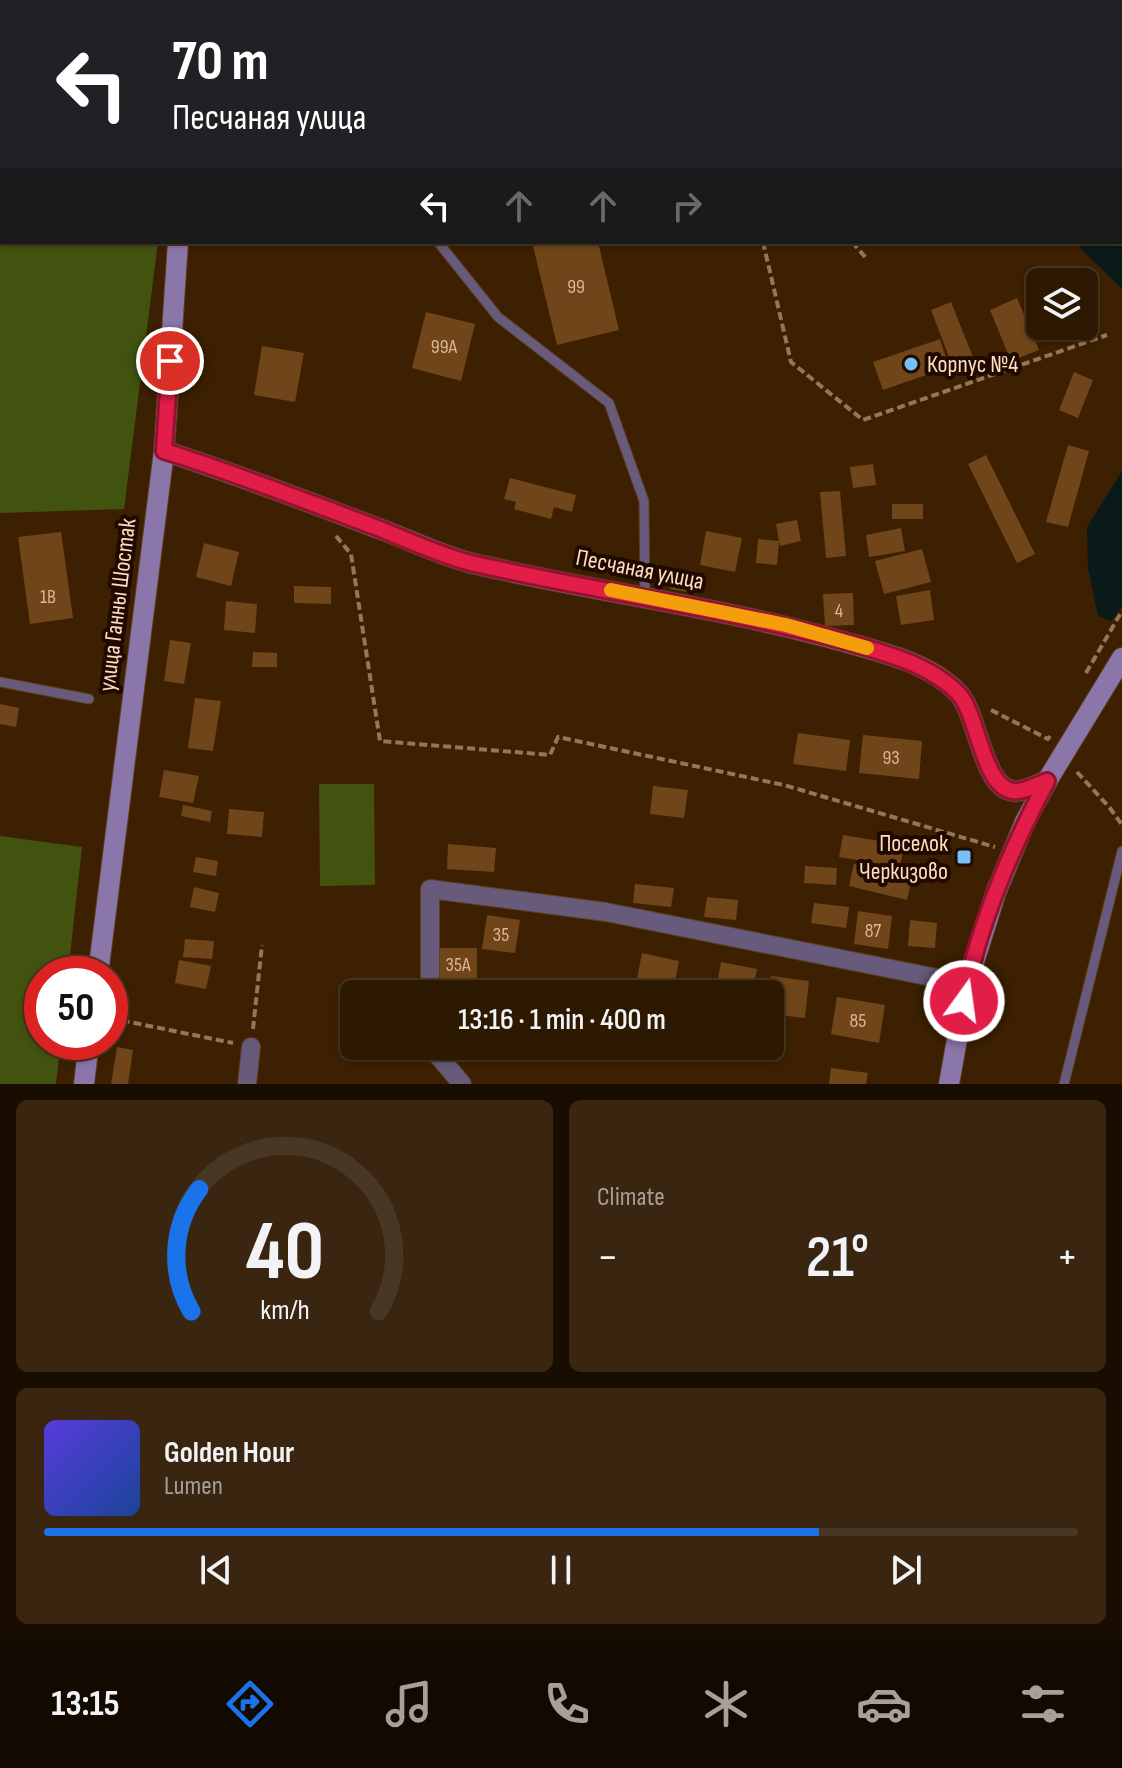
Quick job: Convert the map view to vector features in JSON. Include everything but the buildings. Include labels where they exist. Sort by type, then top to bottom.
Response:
[{"type":"main road","name":"улица Ганны Шостак","points":[[100,956],[164,451],[178,244]]},
{"type":"main road","name":"Песчаная улица","points":[[164,451],[468,562],[786,625],[900,657],[960,695],[975,722],[996,781],[1007,790],[1020,791],[1047,781]]},
{"type":"main road","points":[[949,1084],[967,984],[996,892],[1047,781],[1117,667]]},
{"type":"main road","points":[[84,1084],[87,1060]]},
{"type":"street","points":[[430,980],[430,889],[606,912],[967,984]]},
{"type":"street","points":[[247,1084],[251,1047]]},
{"type":"street","points":[[442,1060],[462,1084]]},
{"type":"lane","points":[[440,244],[498,317],[609,403],[644,501],[645,596]]},
{"type":"lane","points":[[0,682],[89,699]]},
{"type":"lane","points":[[1064,1084],[1122,851]]},
{"type":"path","points":[[763,244],[791,362],[863,420],[1107,335]]},
{"type":"path","points":[[854,244],[866,258]]},
{"type":"path","points":[[335,535],[351,554],[380,741],[550,755],[558,737],[784,785],[1013,852]]},
{"type":"path","points":[[1093,661],[1122,611]]},
{"type":"path","points":[[960,695],[1048,739]]},
{"type":"path","points":[[1063,758],[1122,825]]},
{"type":"path","points":[[128,1022],[251,1047],[262,945]]},
{"type":"green space","points":[[0,244],[158,244],[124,509],[0,513]]},
{"type":"green space","points":[[319,784],[374,784],[375,885],[320,886]]},
{"type":"green space","points":[[0,836],[82,847],[70,956],[24,956],[24,1060],[59,1060],[56,1084],[0,1084]]},
{"type":"shaded area","points":[[1076,244],[1122,244],[1122,289]]},
{"type":"shaded area","points":[[1122,471],[1122,607],[1111,621],[1098,616],[1088,568],[1087,527]]},
{"type":"slow traffic","points":[[611,590],[786,625],[867,648]]},
{"type":"place","name":"Корпус №4","points":[[911,364]]},
{"type":"place","name":"Поселок Черкизово","points":[[964,857]]},
{"type":"route","points":[[170,361],[164,451],[468,562],[786,625],[900,657],[960,695],[975,722],[996,781],[1007,790],[1020,791],[1047,781],[1025,822],[996,892],[964,1001]]}]
